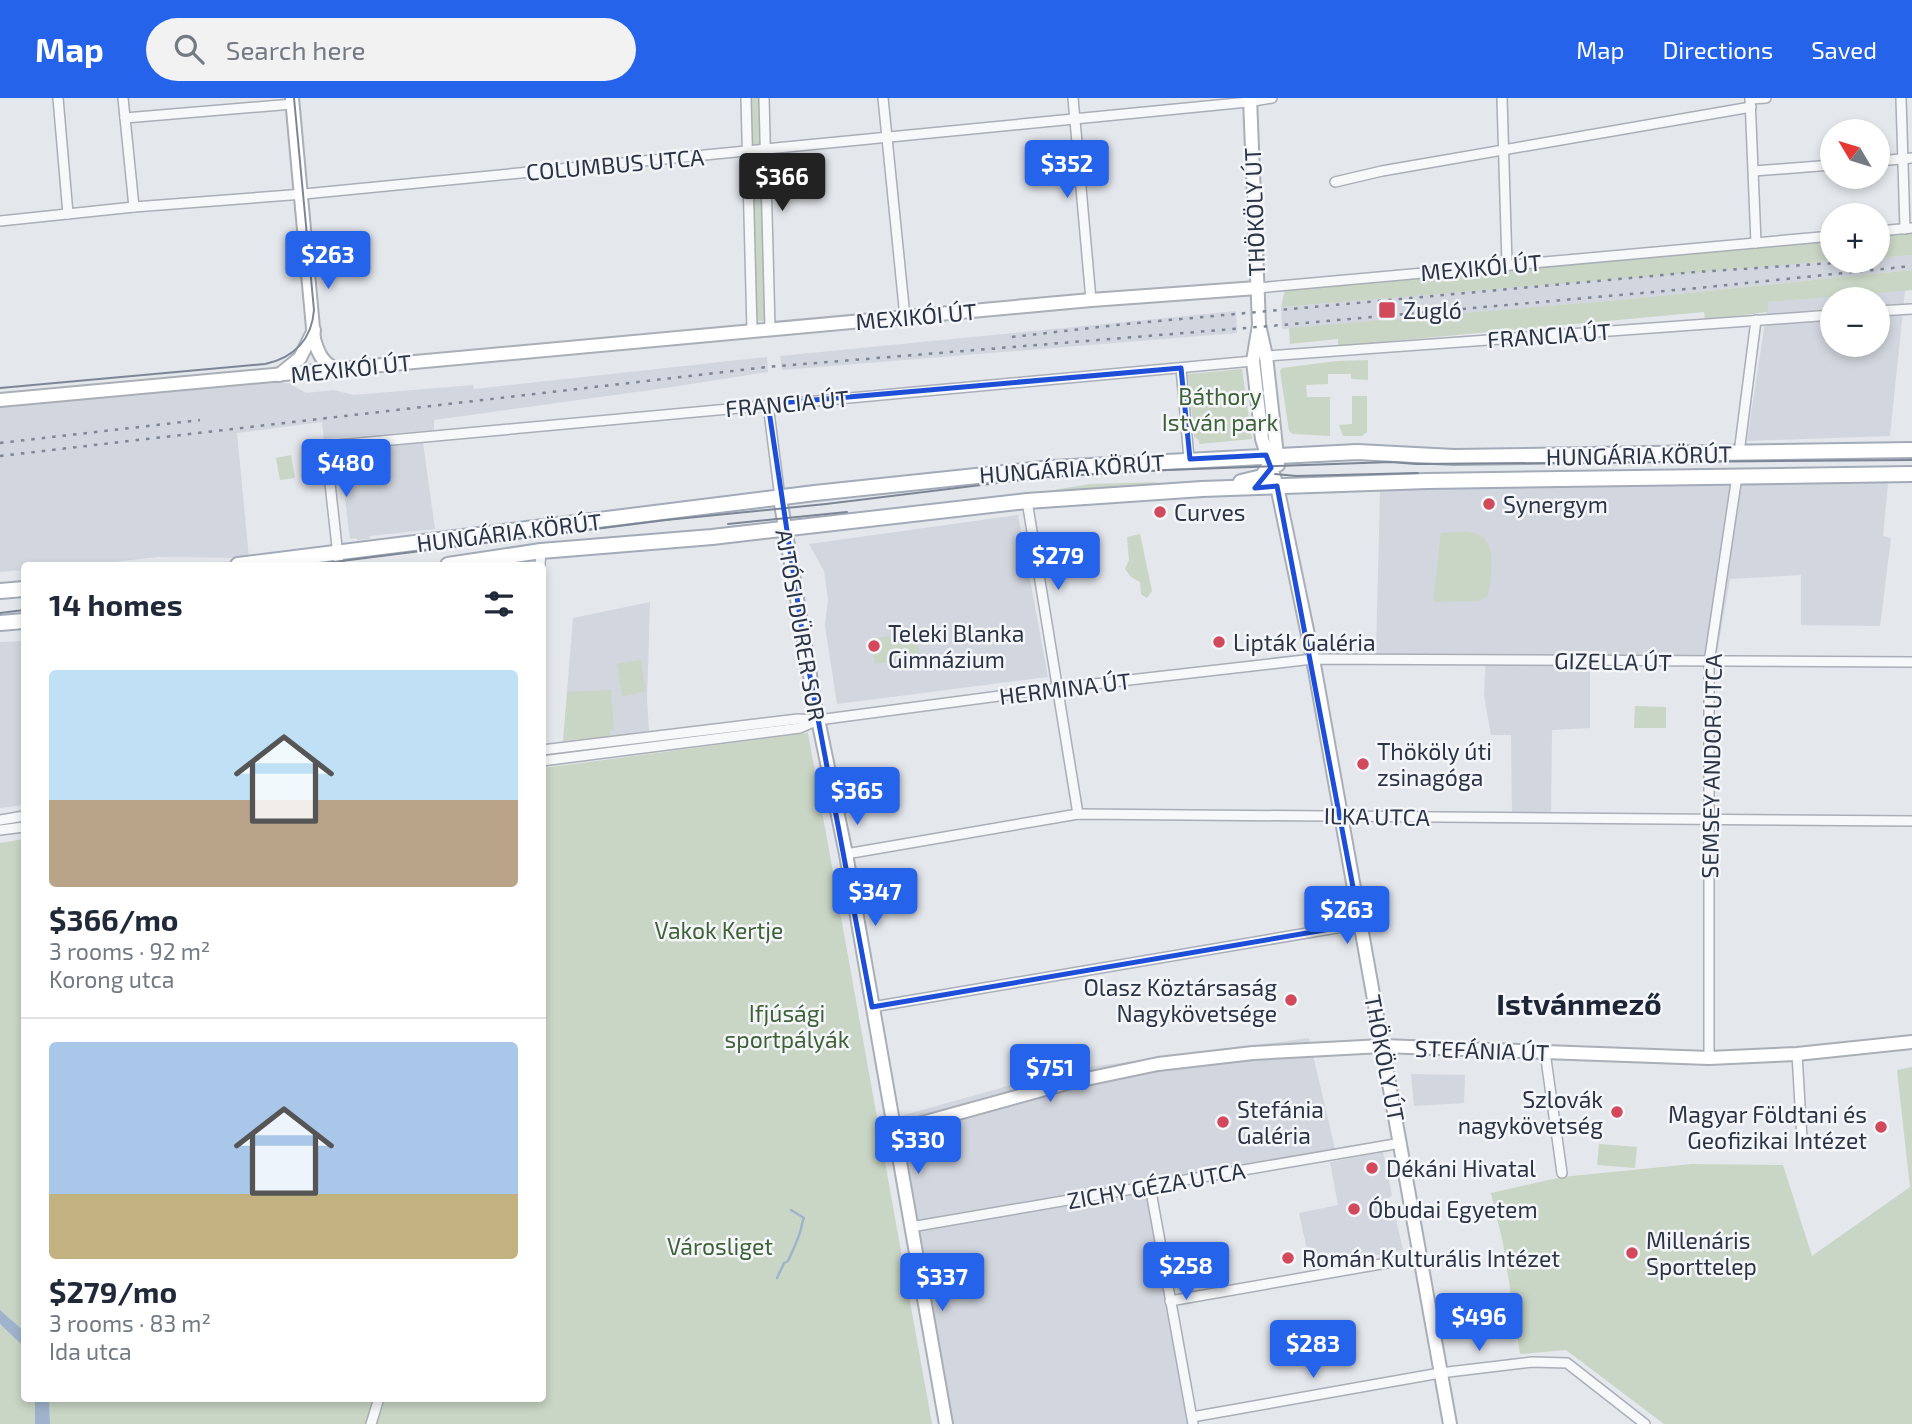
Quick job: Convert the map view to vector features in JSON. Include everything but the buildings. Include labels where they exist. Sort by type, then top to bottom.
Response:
[{"type":"main road","name":"HUNGÁRIA KÖRÚT","points":[[298,562],[338,560],[780,498],[975,475],[1189,459],[1271,459],[1357,452],[1454,457],[1912,450]]},
{"type":"main road","points":[[1202,489],[1262,477],[1271,459]]},
{"type":"main road","name":"HUNGÁRIA KÖRÚT","points":[[488,562],[1027,501],[1202,489],[1912,474]]},
{"type":"main road","points":[[0,591],[21,589]]},
{"type":"main road","points":[[0,623],[21,621]]},
{"type":"street","points":[[58,98],[68,214]]},
{"type":"street","points":[[123,98],[134,206]]},
{"type":"street","points":[[746,98],[752,330]]},
{"type":"street","points":[[764,98],[770,329]]},
{"type":"street","points":[[883,98],[905,317]]},
{"type":"street","points":[[1073,98],[1091,300]]},
{"type":"street","name":"COLUMBUS UTCA","points":[[0,221],[134,206],[302,194],[765,150],[1272,98]]},
{"type":"street","points":[[1502,98],[1507,264]]},
{"type":"street","points":[[1335,182],[1766,98]]},
{"type":"street","points":[[1890,230],[1909,229],[1907,158],[1901,98]]},
{"type":"street","name":"THÖKÖLY ÚT","points":[[1250,100],[1259,325],[1266,356],[1271,459]]},
{"type":"street","points":[[125,118],[292,101],[314,330],[320,357],[325,364],[335,369]]},
{"type":"street","points":[[1750,101],[1756,243]]},
{"type":"street","points":[[1754,172],[1820,166]]},
{"type":"street","name":"MEXIKÓI ÚT","points":[[0,400],[752,330],[1820,237]]},
{"type":"street","points":[[1890,310],[1912,309]]},
{"type":"street","name":"FRANCIA ÚT","points":[[1266,356],[1820,316]]},
{"type":"street","points":[[1739,453],[1756,320]]},
{"type":"street","name":"THÖKÖLY ÚT","points":[[1259,325],[1253,361],[1262,439],[1278,486],[1313,659],[1450,1424]]},
{"type":"street","points":[[279,375],[300,358],[314,330]]},
{"type":"street","name":"FRANCIA ÚT","points":[[338,560],[327,456],[337,445],[1253,361]]},
{"type":"street","points":[[1181,368],[1189,459]]},
{"type":"street","name":"AJTÓSI DÜRER SOR","points":[[768,404],[784,528],[818,720],[846,855],[946,1424]]},
{"type":"street","name":"SEMSEY ANDOR UTCA","points":[[1709,1058],[1709,663],[1737,476]]},
{"type":"street","points":[[1027,501],[1078,814]]},
{"type":"street","name":"GIZELLA ÚT","points":[[1313,659],[1912,662]]},
{"type":"street","name":"HERMINA ÚT","points":[[546,750],[799,719],[818,720],[1059,688],[1313,659]]},
{"type":"street","name":"HERMINA ÚT","points":[[546,760],[800,728],[818,720]]},
{"type":"street","name":"ILKA UTCA","points":[[846,855],[1078,814],[1912,821]]},
{"type":"street","points":[[0,820],[21,816]]},
{"type":"street","points":[[0,830],[21,827]]},
{"type":"street","points":[[872,1007],[1360,924]]},
{"type":"street","name":"STEFÁNIA ÚT","points":[[893,1131],[1025,1093],[1158,1064],[1253,1053],[1382,1046],[1709,1058],[1797,1054],[1912,1042]]},
{"type":"street","points":[[1545,1052],[1562,1173]]},
{"type":"street","points":[[1797,1054],[1802,1139]]},
{"type":"street","name":"ZICHY GÉZA UTCA","points":[[911,1227],[1401,1143]]},
{"type":"street","points":[[1150,1186],[1192,1420],[1440,1373],[1532,1362],[1567,1363],[1646,1424]]},
{"type":"street","points":[[1170,1301],[1421,1257]]},
{"type":"street","points":[[371,1424],[378,1402]]},
{"type":"highlighted area","points":[[1181,368],[1190,459],[1266,455],[1271,468],[1255,488],[1277,486],[1360,924],[872,1007],[804,644],[768,404]]},
{"type":"shaded area","points":[[1912,255],[1912,270],[1890,272],[1890,257]]},
{"type":"shaded area","points":[[1820,262],[1820,273],[1883,273],[1629,299],[1282,329],[1281,307],[1784,263]]},
{"type":"shaded area","points":[[1905,290],[1890,436],[1747,441],[1768,302],[1820,297],[1820,357],[1890,357],[1890,291]]},
{"type":"shaded area","points":[[1236,311],[1237,333],[782,370],[780,356]]},
{"type":"shaded area","points":[[767,357],[768,372],[434,420],[434,430],[324,439],[322,422],[237,433],[249,558],[158,557],[113,562],[21,562],[21,570],[0,572],[0,407],[122,393],[275,381],[291,384],[306,393],[334,390],[353,395],[473,385],[474,389]]},
{"type":"shaded area","points":[[423,443],[435,529],[370,536],[369,539],[350,539],[339,451]]},
{"type":"shaded area","points":[[1888,483],[1883,536],[1891,538],[1880,626],[1801,625],[1801,575],[1730,579],[1716,659],[1590,657],[1590,728],[1552,730],[1551,816],[1512,817],[1511,735],[1491,735],[1484,696],[1486,655],[1376,654],[1380,490]]},
{"type":"shaded area","points":[[1018,515],[1048,677],[837,704],[825,626],[828,599],[824,571],[809,544]]},
{"type":"shaded area","points":[[650,602],[647,700],[649,731],[611,736],[610,730],[614,730],[567,692],[573,618]]},
{"type":"shaded area","points":[[21,641],[21,805],[0,808],[0,642]]},
{"type":"shaded area","points":[[1309,1038],[1335,1149],[1145,1181],[1189,1424],[952,1424],[897,1117],[1066,1070]]},
{"type":"shaded area","points":[[1411,1074],[1465,1075],[1464,1103],[1414,1106]]},
{"type":"shaded area","name":"Óbudai Egyetem","points":[[1383,1152],[1392,1195],[1386,1200],[1388,1208],[1394,1210],[1403,1250],[1311,1268],[1299,1213],[1338,1205],[1330,1162]]},
{"type":"green space","points":[[749,98],[761,98],[768,321],[755,321]]},
{"type":"green space","points":[[1912,234],[1912,255],[1890,257],[1890,236]]},
{"type":"green space","points":[[1820,242],[1820,262],[1281,307],[1285,290]]},
{"type":"green space","points":[[1912,270],[1912,290],[1890,292],[1890,287],[1820,287],[1820,298],[1768,302],[1768,312],[1705,320],[1704,312],[1338,346],[1338,339],[1290,344],[1289,328],[1629,299]]},
{"type":"green space","points":[[1368,360],[1368,380],[1351,379],[1351,374],[1328,374],[1328,384],[1306,385],[1307,397],[1330,397],[1330,436],[1293,434],[1289,431],[1280,371],[1282,368]]},
{"type":"green space","name":"Báthory István park","points":[[1242,369],[1252,439],[1199,444],[1199,440],[1194,437],[1188,374]]},
{"type":"green space","points":[[1352,396],[1367,396],[1367,432],[1362,436],[1343,436],[1339,425],[1352,424]]},
{"type":"green space","points":[[291,455],[295,478],[280,480],[276,458]]},
{"type":"green space","points":[[1158,482],[1129,490],[1048,492],[1090,484]]},
{"type":"green space","points":[[1441,533],[1472,533],[1486,541],[1492,564],[1488,596],[1478,601],[1433,602]]},
{"type":"green space","points":[[1140,534],[1152,591],[1147,598],[1141,594],[1140,582],[1131,577],[1125,569],[1129,560],[1127,537]]},
{"type":"green space","points":[[916,632],[920,657],[875,664],[871,639]]},
{"type":"green space","points":[[641,660],[646,692],[622,696],[617,664]]},
{"type":"green space","points":[[611,690],[614,730],[610,730],[611,736],[563,741],[567,692]]},
{"type":"green space","points":[[1635,706],[1666,707],[1666,728],[1634,728]]},
{"type":"green space","name":"Városliget","points":[[808,733],[932,1424],[50,1424],[49,1402],[546,1402],[546,768]]},
{"type":"green space","points":[[21,840],[21,1328],[0,1310],[0,843]]},
{"type":"green space","points":[[1912,1067],[1912,1424],[1664,1424],[1566,1350],[1520,1354],[1503,1243],[1491,1193],[1562,1177],[1692,1164],[1783,1165],[1812,1256],[1910,1187],[1897,1070]]},
{"type":"green space","points":[[1599,1144],[1637,1147],[1635,1168],[1597,1165]]},
{"type":"green space","points":[[0,1324],[21,1344],[21,1402],[35,1402],[35,1424],[0,1424]]},
{"type":"water","points":[[0,1310],[21,1328],[21,1344],[0,1324]]},
{"type":"water","points":[[35,1402],[49,1402],[50,1424],[35,1424]]},
{"type":"waterway","points":[[777,1278],[794,1249],[804,1218],[791,1210]]},
{"type":"tram line","points":[[0,388],[265,364],[285,357],[300,346],[310,330],[314,310],[294,98]]},
{"type":"tram line","points":[[334,562],[666,520],[1047,477],[1391,462],[1912,460]]},
{"type":"tram line","points":[[1275,474],[1296,476],[1418,473]]},
{"type":"tram line","points":[[728,524],[847,512]]},
{"type":"tram line","points":[[0,613],[21,610]]},
{"type":"railway","points":[[1012,337],[1126,324],[1696,272],[1820,264]]},
{"type":"railway","points":[[0,456],[767,367],[1282,325],[1912,266]]},
{"type":"railway","points":[[0,443],[200,420]]},
{"type":"place","name":"Zugló","points":[[1387,310]]},
{"type":"place","name":"Synergym","points":[[1489,504]]},
{"type":"place","name":"Curves","points":[[1160,512]]},
{"type":"place","name":"Lipták Galéria","points":[[1219,642]]},
{"type":"place","name":"Teleki Blanka Gimnázium","points":[[874,646]]},
{"type":"place","name":"Thököly úti zsinagóga","points":[[1363,764]]},
{"type":"place","name":"Olasz Köztársaság Nagykövetsége","points":[[1291,1000]]},
{"type":"place","name":"Szlovák nagykövetség","points":[[1617,1112]]},
{"type":"place","name":"Stefánia Galéria","points":[[1223,1122]]},
{"type":"place","name":"Magyar Földtani és Geofizikai Intézet","points":[[1881,1127]]},
{"type":"place","name":"Dékáni Hivatal","points":[[1372,1168]]},
{"type":"place","name":"Óbudai Egyetem","points":[[1354,1209]]},
{"type":"place","name":"Millenáris Sporttelep","points":[[1632,1253]]},
{"type":"place","name":"Román Kulturális Intézet","points":[[1288,1258]]},
{"type":"district","name":"Istvánmező","points":[[1579,1003]]},
{"type":"park label","name":"Vakok Kertje","points":[[719,930]]},
{"type":"park label","name":"Ifjúsági sportpályák","points":[[787,1026]]}]
